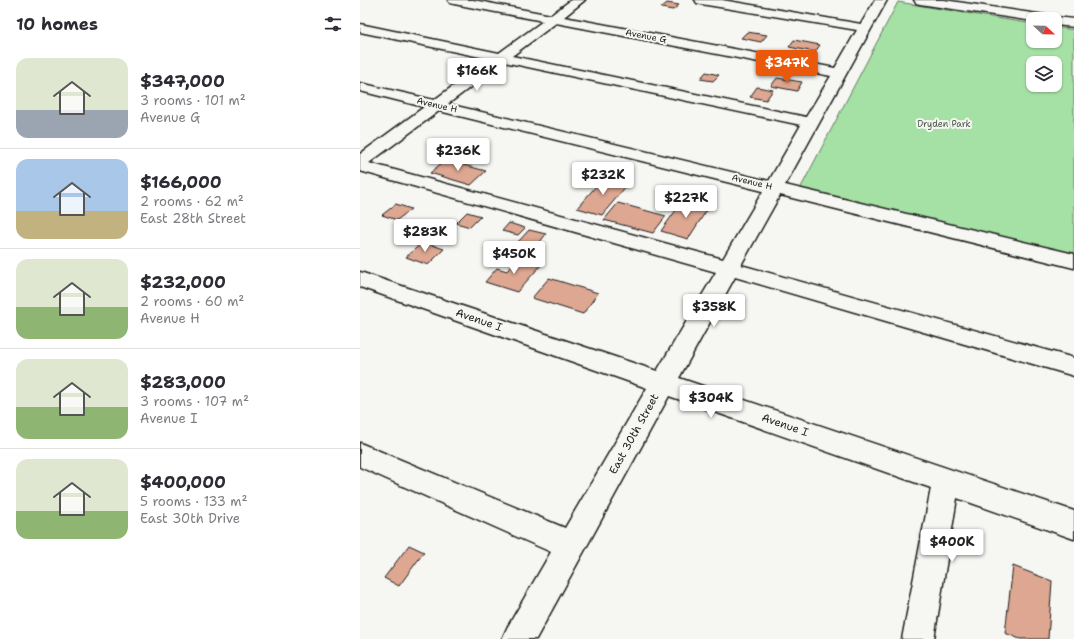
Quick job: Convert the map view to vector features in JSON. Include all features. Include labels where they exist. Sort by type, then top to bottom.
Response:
[{"type":"street","name":"Avenue G","points":[[454,0],[839,73]]},
{"type":"street","points":[[360,162],[579,0]]},
{"type":"street","points":[[701,0],[864,28]]},
{"type":"street","name":"East 30th Street","points":[[518,639],[881,0]]},
{"type":"street","points":[[920,0],[1026,16]]},
{"type":"street","points":[[1062,22],[1074,24]]},
{"type":"street","points":[[360,28],[812,123]]},
{"type":"street","name":"Avenue H","points":[[360,87],[1074,261]]},
{"type":"street","points":[[360,166],[728,268],[1074,367]]},
{"type":"street","name":"Avenue I","points":[[360,279],[1074,525]]},
{"type":"street","points":[[360,455],[572,546]]},
{"type":"street","points":[[918,639],[946,481]]},
{"type":"green space","name":"Dryden Park","points":[[898,2],[1026,23],[1026,48],[1062,48],[1062,28],[1074,30],[1074,256],[800,189]]},
{"type":"building","points":[[667,3],[679,5],[673,10],[661,8]]},
{"type":"building","points":[[747,32],[767,35],[761,42],[741,38]]},
{"type":"building","points":[[794,40],[820,45],[815,52],[789,47]]},
{"type":"building","points":[[706,72],[719,75],[713,81],[700,79]]},
{"type":"building","points":[[777,78],[802,82],[797,91],[771,86]]},
{"type":"building","points":[[757,87],[773,90],[766,100],[750,97]]},
{"type":"building","points":[[445,160],[486,171],[471,185],[430,173]]},
{"type":"building","points":[[604,177],[628,184],[602,215],[577,208]]},
{"type":"building","points":[[684,199],[710,205],[688,239],[661,231]]},
{"type":"building","points":[[618,203],[666,216],[653,233],[604,220]]},
{"type":"building","points":[[396,204],[411,209],[397,220],[382,215]]},
{"type":"building","points":[[467,212],[481,216],[470,227],[456,223]]},
{"type":"building","points":[[509,223],[525,228],[518,235],[502,231]]},
{"type":"building","points":[[529,230],[546,234],[536,247],[518,242]]},
{"type":"building","points":[[423,242],[444,249],[428,265],[406,257]]},
{"type":"building","points":[[519,257],[542,264],[517,292],[485,282],[497,268],[507,271]]},
{"type":"building","points":[[549,278],[598,293],[583,314],[532,298]]},
{"type":"building","points":[[409,545],[424,552],[399,586],[384,578]]},
{"type":"building","points":[[1013,566],[1052,581],[1048,639],[1020,639],[1005,633]]}]
